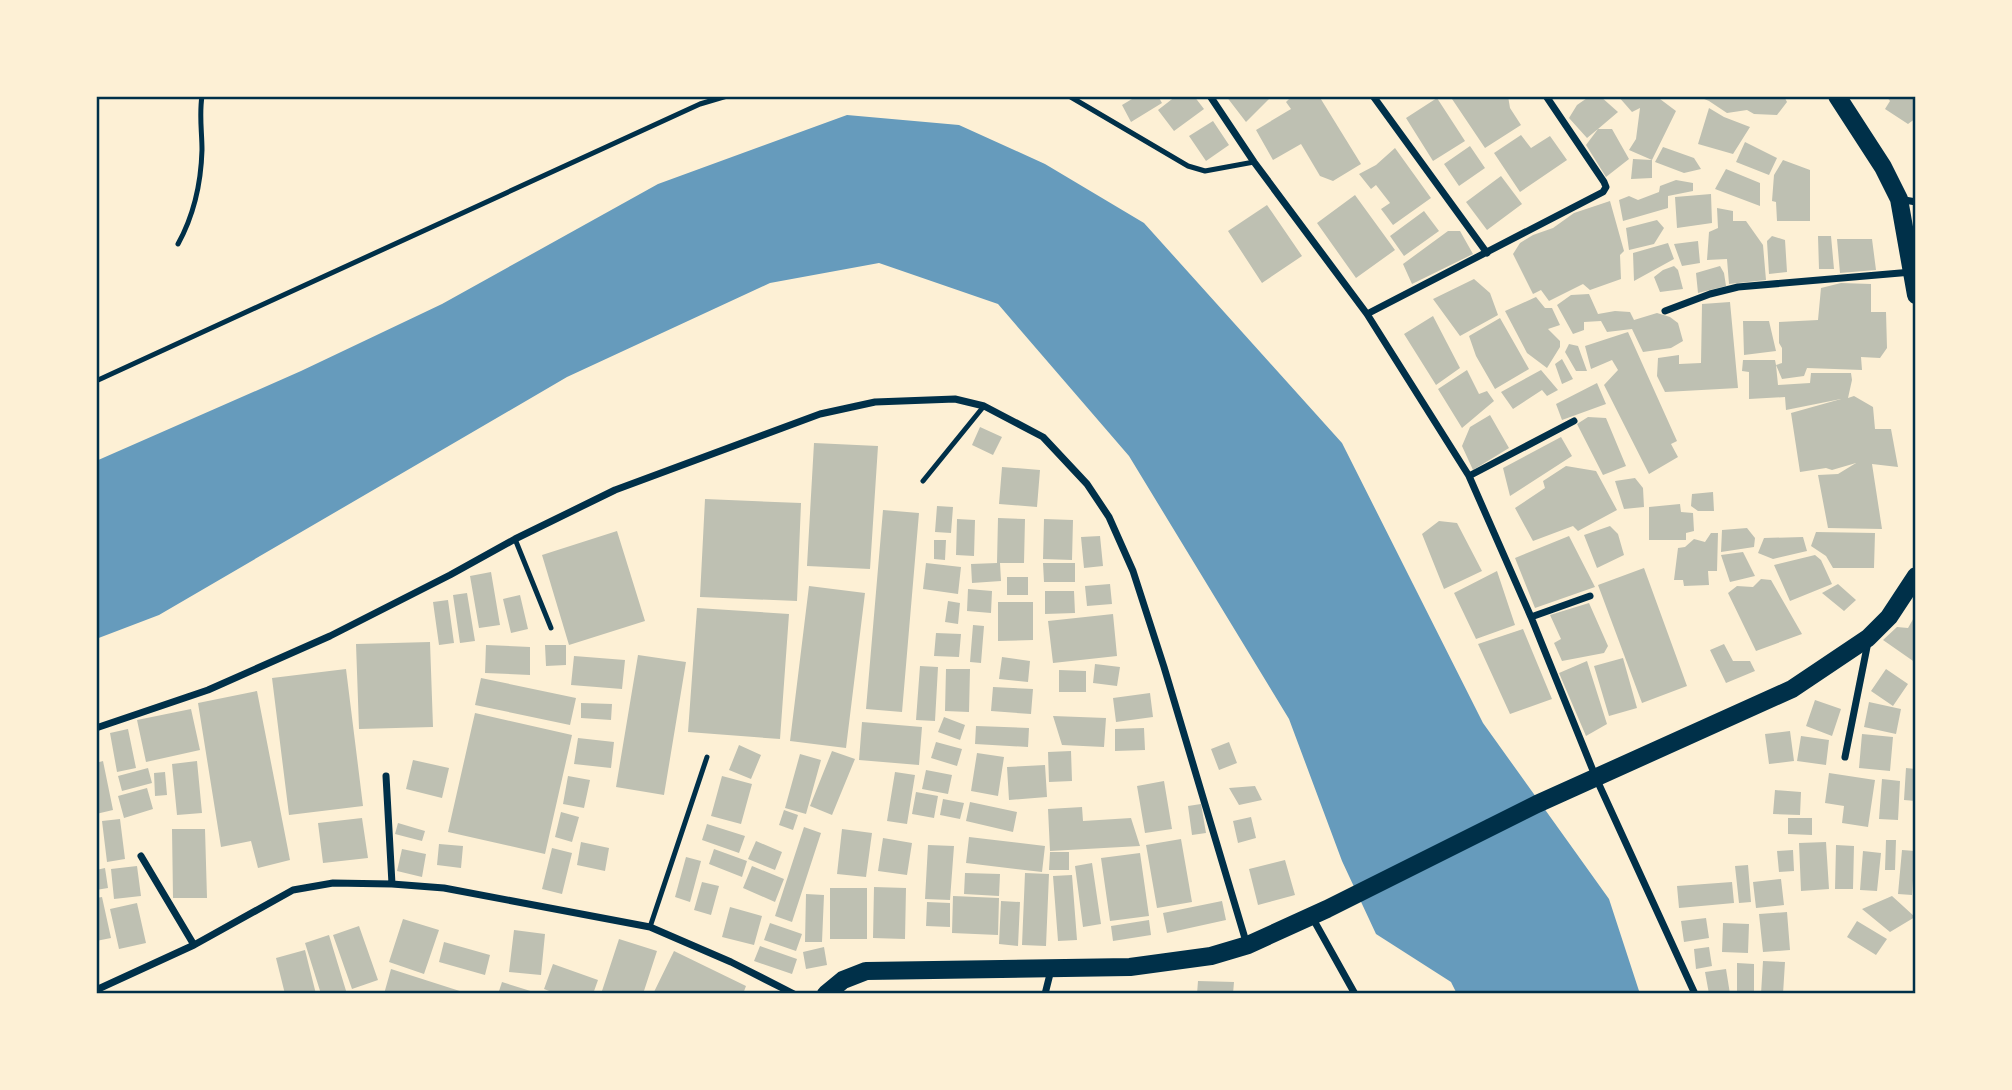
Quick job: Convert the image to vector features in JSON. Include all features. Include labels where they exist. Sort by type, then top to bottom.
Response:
[{"type":"main road","points":[[1837,96],[1908,200],[1915,285]]},
{"type":"main road","points":[[826,994],[843,980],[866,971],[1130,967],[1211,956],[1248,945],[1537,804],[1792,689],[1868,638],[1914,585]]},
{"type":"street","points":[[1210,96],[1254,162],[1367,314],[1469,476],[1531,617],[1596,778],[1695,994]]},
{"type":"street","points":[[1373,96],[1487,253]]},
{"type":"street","points":[[1367,314],[1603,191],[1606,187],[1604,182],[1546,96]]},
{"type":"street","points":[[1665,311],[1738,287],[1915,285]]},
{"type":"street","points":[[96,727],[208,690],[330,636],[615,490],[820,414],[875,402],[955,399],[984,406],[1043,437],[1087,484],[1109,517],[1133,571],[1248,945]]},
{"type":"street","points":[[1469,476],[1574,421]]},
{"type":"street","points":[[1531,617],[1590,596]]},
{"type":"street","points":[[1845,757],[1868,638]]},
{"type":"street","points":[[386,776],[392,884]]},
{"type":"street","points":[[141,856],[194,945]]},
{"type":"street","points":[[96,990],[194,945],[293,890],[319,884],[392,884],[444,888],[650,927],[731,962],[794,994]]},
{"type":"street","points":[[1319,912],[1355,994]]},
{"type":"street","points":[[1045,994],[1051,969]]},
{"type":"lane","points":[[178,244],[190,221],[196,201],[202,150],[199,116],[202,96]]},
{"type":"lane","points":[[96,381],[700,104],[727,96]]},
{"type":"lane","points":[[1069,96],[1188,166],[1205,171],[1254,162]]},
{"type":"lane","points":[[922,481],[984,406]]},
{"type":"lane","points":[[515,539],[551,628]]},
{"type":"lane","points":[[650,927],[707,757]]},
{"type":"water","points":[[847,115],[959,125],[1045,164],[1144,223],[1342,443],[1483,723],[1609,899],[1640,994],[1457,994],[1451,982],[1376,934],[1342,861],[1289,719],[1129,456],[998,304],[879,263],[770,283],[567,377],[159,615],[96,639],[96,461],[301,371],[442,304],[658,184]]},
{"type":"building","points":[[1137,96],[1158,96],[1162,103],[1131,122],[1122,105]]},
{"type":"building","points":[[1176,96],[1194,96],[1204,109],[1174,131],[1158,110]]},
{"type":"building","points":[[1226,96],[1267,96],[1269,99],[1246,122]]},
{"type":"building","points":[[1292,96],[1319,96],[1361,164],[1333,181],[1320,176],[1301,144],[1273,160],[1256,130],[1291,109],[1286,102]]},
{"type":"building","points":[[1450,96],[1508,96],[1510,108],[1521,125],[1485,148]]},
{"type":"building","points":[[1590,96],[1600,96],[1618,112],[1587,138],[1569,118],[1577,105]]},
{"type":"building","points":[[1618,96],[1656,96],[1676,111],[1652,160],[1629,150],[1636,139],[1640,108],[1632,112]]},
{"type":"building","points":[[1697,96],[1784,96],[1787,102],[1777,115],[1754,114],[1747,110],[1727,113]]},
{"type":"building","points":[[1886,96],[1916,96],[1916,118],[1908,124],[1885,109],[1890,101]]},
{"type":"building","points":[[1437,98],[1465,141],[1433,161],[1406,118]]},
{"type":"building","points":[[1709,108],[1750,127],[1733,154],[1698,144]]},
{"type":"building","points":[[1213,121],[1229,145],[1206,161],[1189,136]]},
{"type":"building","points":[[1598,129],[1612,129],[1629,159],[1606,177],[1586,145]]},
{"type":"building","points":[[1521,135],[1531,148],[1550,136],[1567,160],[1520,192],[1494,153]]},
{"type":"building","points":[[1745,142],[1777,158],[1769,175],[1736,162]]},
{"type":"building","points":[[1470,146],[1485,168],[1459,186],[1444,164]]},
{"type":"building","points":[[1663,147],[1694,158],[1701,169],[1684,173],[1655,162]]},
{"type":"building","points":[[1395,148],[1431,198],[1393,225],[1381,209],[1390,203],[1376,185],[1371,189],[1359,174],[1376,165]]},
{"type":"building","points":[[1633,159],[1652,160],[1652,178],[1631,179]]},
{"type":"building","points":[[1783,160],[1810,170],[1810,221],[1777,221],[1776,202],[1772,201],[1774,175]]},
{"type":"building","points":[[1726,169],[1760,183],[1760,206],[1715,189]]},
{"type":"building","points":[[1501,176],[1522,204],[1487,230],[1466,202]]},
{"type":"building","points":[[1676,180],[1693,183],[1693,191],[1668,196],[1668,208],[1623,221],[1619,200],[1629,196],[1638,200],[1659,192],[1660,186]]},
{"type":"building","points":[[1711,194],[1712,223],[1677,228],[1675,197]]},
{"type":"building","points":[[1355,195],[1395,250],[1356,278],[1317,223]]},
{"type":"building","points":[[1610,201],[1624,251],[1620,255],[1621,279],[1590,290],[1583,284],[1549,301],[1541,290],[1533,294],[1513,254],[1520,243],[1553,228],[1574,213]]},
{"type":"building","points":[[1267,205],[1302,256],[1262,283],[1228,231]]},
{"type":"building","points":[[1717,208],[1733,211],[1733,221],[1746,221],[1763,245],[1766,280],[1729,284],[1727,259],[1707,260],[1709,232],[1718,228]]},
{"type":"building","points":[[1424,211],[1439,231],[1404,256],[1390,236]]},
{"type":"building","points":[[1657,220],[1664,228],[1654,244],[1629,250],[1626,228]]},
{"type":"building","points":[[1448,231],[1460,231],[1473,254],[1412,284],[1403,264]]},
{"type":"building","points":[[1772,236],[1785,240],[1787,272],[1769,274],[1767,241]]},
{"type":"building","points":[[1818,236],[1831,236],[1834,269],[1819,269]]},
{"type":"building","points":[[1837,239],[1872,239],[1876,270],[1840,273]]},
{"type":"building","points":[[1698,241],[1700,263],[1682,266],[1674,244]]},
{"type":"building","points":[[1668,243],[1674,259],[1634,281],[1633,253]]},
{"type":"building","points":[[1674,266],[1678,270],[1683,289],[1660,292],[1654,277]]},
{"type":"building","points":[[1720,266],[1726,286],[1698,293],[1696,273]]},
{"type":"building","points":[[1474,279],[1490,293],[1498,315],[1460,336],[1433,299]]},
{"type":"building","points":[[1841,283],[1871,284],[1871,312],[1886,312],[1887,348],[1880,358],[1861,357],[1862,370],[1807,368],[1804,376],[1782,379],[1776,365],[1782,363],[1779,322],[1818,320],[1821,288]]},
{"type":"building","points":[[1589,294],[1598,314],[1630,312],[1634,320],[1657,313],[1670,317],[1678,323],[1683,341],[1671,348],[1643,352],[1632,329],[1607,332],[1601,321],[1584,322],[1584,330],[1573,334],[1557,305],[1571,295]]},
{"type":"building","points":[[1536,297],[1545,308],[1552,308],[1560,325],[1548,329],[1560,341],[1560,347],[1547,368],[1527,353],[1505,311]]},
{"type":"building","points":[[1730,302],[1738,388],[1665,392],[1657,376],[1658,358],[1679,355],[1679,364],[1701,363],[1702,304]]},
{"type":"building","points":[[1433,316],[1460,368],[1436,385],[1404,334]]},
{"type":"building","points":[[1500,318],[1529,369],[1495,389],[1476,356],[1469,336]]},
{"type":"building","points":[[1743,321],[1769,321],[1776,351],[1744,355]]},
{"type":"building","points":[[1628,332],[1677,441],[1671,444],[1678,457],[1649,474],[1604,385],[1618,370],[1612,360],[1591,369],[1585,346]]},
{"type":"building","points":[[1569,344],[1578,346],[1587,371],[1576,371],[1565,352]]},
{"type":"building","points":[[1562,359],[1573,379],[1562,384],[1555,364]]},
{"type":"building","points":[[1743,360],[1775,360],[1778,385],[1810,383],[1811,373],[1851,373],[1848,398],[1854,396],[1873,407],[1875,429],[1891,429],[1898,467],[1872,464],[1882,529],[1828,528],[1818,475],[1838,474],[1856,463],[1832,470],[1826,468],[1800,472],[1791,413],[1841,399],[1786,410],[1785,397],[1749,399],[1749,372],[1742,371]]},
{"type":"building","points":[[1467,370],[1479,394],[1487,391],[1494,401],[1462,428],[1438,389]]},
{"type":"building","points":[[1541,370],[1558,390],[1547,396],[1542,390],[1513,409],[1501,392]]},
{"type":"building","points":[[1597,383],[1606,404],[1562,420],[1556,404]]},
{"type":"building","points":[[1490,415],[1509,448],[1473,470],[1462,446],[1470,427]]},
{"type":"building","points":[[1588,417],[1606,418],[1626,466],[1603,475],[1577,424]]},
{"type":"building","points":[[980,427],[1002,437],[993,455],[972,445]]},
{"type":"building","points":[[1561,437],[1572,456],[1510,496],[1503,468]]},
{"type":"building","points":[[814,443],[878,446],[870,569],[807,566]]},
{"type":"building","points":[[1566,466],[1596,471],[1617,510],[1578,531],[1573,526],[1533,541],[1515,508],[1545,488],[1543,481]]},
{"type":"building","points":[[1002,467],[1040,470],[1037,507],[999,504]]},
{"type":"building","points":[[1635,478],[1643,488],[1644,507],[1624,509],[1615,481]]},
{"type":"building","points":[[1713,492],[1714,511],[1698,511],[1691,506],[1692,494]]},
{"type":"building","points":[[705,499],[801,503],[797,601],[700,597]]},
{"type":"building","points":[[1680,504],[1681,512],[1693,513],[1694,531],[1686,533],[1686,540],[1649,540],[1649,507]]},
{"type":"building","points":[[937,506],[953,507],[951,533],[935,532]]},
{"type":"building","points":[[883,510],[919,513],[902,712],[866,709]]},
{"type":"building","points":[[998,518],[1025,519],[1024,563],[1000,563],[1001,581],[972,583],[971,564],[997,563]]},
{"type":"building","points":[[957,519],[975,520],[974,556],[956,555]]},
{"type":"building","points":[[1044,519],[1073,520],[1072,560],[1043,559]]},
{"type":"building","points":[[1439,521],[1457,523],[1482,571],[1444,589],[1422,534]]},
{"type":"building","points":[[1610,526],[1618,534],[1624,555],[1597,568],[1584,535]]},
{"type":"building","points":[[1747,528],[1755,538],[1754,547],[1721,552],[1722,530]]},
{"type":"building","points":[[617,531],[645,621],[569,645],[542,555]]},
{"type":"building","points":[[1816,532],[1875,533],[1874,568],[1833,568],[1826,556],[1811,546]]},
{"type":"building","points":[[1711,533],[1718,533],[1717,571],[1708,571],[1709,585],[1684,586],[1683,580],[1674,580],[1678,548],[1685,547],[1694,539],[1705,542]]},
{"type":"building","points":[[1100,536],[1103,566],[1084,568],[1081,537]]},
{"type":"building","points":[[1569,536],[1595,587],[1535,608],[1515,558]]},
{"type":"building","points":[[1803,537],[1807,551],[1773,559],[1758,553],[1764,538]]},
{"type":"building","points":[[934,540],[946,540],[945,560],[934,559]]},
{"type":"building","points":[[1743,552],[1755,576],[1730,582],[1721,555]]},
{"type":"building","points":[[1815,555],[1821,560],[1832,584],[1790,601],[1774,565]]},
{"type":"building","points":[[926,563],[961,567],[958,594],[923,589]]},
{"type":"building","points":[[1043,563],[1075,563],[1075,582],[1044,582]]},
{"type":"building","points":[[1644,568],[1687,686],[1642,703],[1598,585]]},
{"type":"building","points":[[1497,571],[1515,625],[1476,639],[1454,593]]},
{"type":"building","points":[[491,572],[500,625],[479,628],[470,576]]},
{"type":"building","points":[[1007,577],[1028,577],[1028,595],[1007,595]]},
{"type":"building","points":[[1761,579],[1771,580],[1802,634],[1756,651],[1728,593],[1737,586],[1753,587]]},
{"type":"building","points":[[1110,584],[1112,604],[1087,606],[1085,586]]},
{"type":"building","points":[[1838,584],[1856,600],[1844,611],[1822,593]]},
{"type":"building","points":[[809,586],[865,593],[846,748],[790,741]]},
{"type":"building","points":[[968,589],[992,591],[991,613],[967,611]]},
{"type":"building","points":[[1045,591],[1074,591],[1075,613],[1045,614]]},
{"type":"building","points":[[467,593],[475,641],[460,643],[453,595]]},
{"type":"building","points":[[520,595],[528,629],[511,633],[503,599]]},
{"type":"building","points":[[448,600],[454,643],[439,645],[433,602]]},
{"type":"building","points":[[948,601],[960,603],[958,624],[945,622]]},
{"type":"building","points":[[998,602],[1033,602],[1033,640],[998,641]]},
{"type":"building","points":[[1589,603],[1608,646],[1604,653],[1562,661],[1554,643],[1561,639],[1550,615]]},
{"type":"building","points":[[697,608],[789,614],[780,739],[688,732]]},
{"type":"building","points":[[1113,614],[1117,656],[1053,663],[1048,621]]},
{"type":"building","points":[[1916,614],[1916,663],[1883,640],[1897,627],[1908,628]]},
{"type":"building","points":[[973,625],[984,626],[981,663],[970,662]]},
{"type":"building","points":[[1523,629],[1552,699],[1510,714],[1478,644]]},
{"type":"building","points":[[936,633],[961,634],[959,657],[934,656]]},
{"type":"building","points":[[430,642],[433,727],[359,729],[356,644]]},
{"type":"building","points":[[1724,644],[1733,661],[1750,661],[1755,671],[1726,683],[1710,650]]},
{"type":"building","points":[[486,645],[530,647],[530,675],[485,673]]},
{"type":"building","points":[[545,645],[566,645],[566,665],[546,666]]},
{"type":"building","points":[[638,655],[686,662],[664,795],[616,787]]},
{"type":"building","points":[[574,656],[625,660],[622,689],[571,685]]},
{"type":"building","points":[[1002,657],[1030,661],[1028,682],[999,679]]},
{"type":"building","points":[[1623,658],[1637,708],[1609,716],[1594,666]]},
{"type":"building","points":[[1587,661],[1607,724],[1586,736],[1559,673]]},
{"type":"building","points":[[1095,664],[1120,667],[1117,686],[1093,683]]},
{"type":"building","points":[[920,666],[938,667],[935,721],[916,720]]},
{"type":"building","points":[[346,669],[363,806],[289,815],[272,678]]},
{"type":"building","points":[[946,669],[970,669],[969,712],[945,711]]},
{"type":"building","points":[[1886,669],[1908,684],[1893,706],[1871,691]]},
{"type":"building","points":[[1059,670],[1086,671],[1086,692],[1059,692]]},
{"type":"building","points":[[481,678],[576,698],[570,725],[475,705]]},
{"type":"building","points":[[993,687],[1033,689],[1031,714],[991,711]]},
{"type":"building","points":[[257,691],[290,860],[258,868],[251,841],[221,847],[198,703]]},
{"type":"building","points":[[1150,693],[1153,717],[1116,722],[1113,698]]},
{"type":"building","points":[[1815,700],[1841,709],[1832,736],[1806,726]]},
{"type":"building","points":[[1869,702],[1901,709],[1896,734],[1864,727]]},
{"type":"building","points":[[581,703],[612,704],[611,720],[581,718]]},
{"type":"building","points":[[191,709],[200,750],[146,762],[137,720]]},
{"type":"building","points":[[475,713],[572,735],[545,854],[448,832]]},
{"type":"building","points":[[1053,716],[1106,718],[1104,747],[1062,745]]},
{"type":"building","points":[[944,717],[965,725],[960,740],[938,732]]},
{"type":"building","points":[[862,722],[922,727],[919,765],[859,760]]},
{"type":"building","points":[[976,726],[1029,728],[1028,747],[975,744]]},
{"type":"building","points":[[1144,728],[1145,750],[1115,751],[1115,729]]},
{"type":"building","points":[[128,729],[136,768],[117,772],[110,733]]},
{"type":"building","points":[[1790,731],[1794,761],[1769,764],[1765,734]]},
{"type":"building","points":[[1862,734],[1893,737],[1890,771],[1859,768]]},
{"type":"building","points":[[1801,736],[1829,740],[1826,765],[1797,761]]},
{"type":"building","points":[[578,738],[614,742],[611,768],[574,764]]},
{"type":"building","points":[[936,742],[962,749],[957,766],[931,758]]},
{"type":"building","points":[[1229,742],[1237,763],[1219,770],[1211,749]]},
{"type":"building","points":[[739,745],[761,755],[751,779],[729,770]]},
{"type":"building","points":[[832,751],[855,759],[832,815],[810,806]]},
{"type":"building","points":[[1071,751],[1072,781],[1049,782],[1048,752]]},
{"type":"building","points":[[977,753],[1004,757],[998,796],[971,791]]},
{"type":"building","points":[[800,754],[821,760],[806,814],[785,808]]},
{"type":"building","points":[[413,760],[449,768],[442,798],[406,789]]},
{"type":"building","points":[[103,761],[113,810],[96,814],[96,763]]},
{"type":"building","points":[[197,761],[202,813],[177,815],[172,764]]},
{"type":"building","points":[[1045,765],[1047,797],[1009,800],[1007,767]]},
{"type":"building","points":[[148,768],[152,783],[122,791],[118,776]]},
{"type":"building","points":[[1906,768],[1916,769],[1916,801],[1904,800]]},
{"type":"building","points":[[926,770],[952,775],[948,794],[922,789]]},
{"type":"building","points":[[165,772],[167,795],[155,796],[154,773]]},
{"type":"building","points":[[895,772],[915,775],[907,824],[887,821]]},
{"type":"building","points":[[1829,773],[1875,780],[1868,827],[1842,823],[1844,806],[1825,803]]},
{"type":"building","points":[[568,776],[590,780],[584,808],[563,804]]},
{"type":"building","points":[[722,776],[752,784],[741,824],[711,816]]},
{"type":"building","points":[[1882,779],[1900,781],[1898,820],[1879,819]]},
{"type":"building","points":[[1164,781],[1172,829],[1145,833],[1137,786]]},
{"type":"building","points":[[1255,786],[1262,800],[1239,805],[1229,788]]},
{"type":"building","points":[[147,788],[153,809],[124,818],[118,796]]},
{"type":"building","points":[[1775,790],[1801,792],[1800,815],[1773,814]]},
{"type":"building","points":[[916,792],[938,796],[934,818],[912,814]]},
{"type":"building","points":[[943,799],[964,803],[960,819],[940,815]]},
{"type":"building","points":[[970,802],[1017,812],[1013,832],[966,821]]},
{"type":"building","points":[[1201,804],[1206,833],[1192,835],[1188,806]]},
{"type":"building","points":[[1082,807],[1083,821],[1131,818],[1140,846],[1050,851],[1048,809]]},
{"type":"building","points":[[784,810],[798,815],[793,830],[779,825]]},
{"type":"building","points":[[561,812],[579,817],[572,842],[555,837]]},
{"type":"building","points":[[1251,817],[1256,838],[1238,843],[1233,821]]},
{"type":"building","points":[[362,818],[368,858],[323,863],[318,823]]},
{"type":"building","points":[[1788,818],[1812,818],[1812,835],[1788,834]]},
{"type":"building","points":[[120,819],[125,859],[107,862],[102,821]]},
{"type":"building","points":[[398,823],[425,831],[422,841],[395,834]]},
{"type":"building","points":[[707,824],[745,836],[739,853],[702,840]]},
{"type":"building","points":[[804,827],[821,833],[792,922],[775,916]]},
{"type":"building","points":[[172,829],[205,829],[207,898],[173,898]]},
{"type":"building","points":[[842,829],[872,833],[866,877],[837,874]]},
{"type":"building","points":[[969,837],[1045,846],[1042,872],[966,863]]},
{"type":"building","points":[[883,838],[912,843],[907,875],[878,871]]},
{"type":"building","points":[[1181,839],[1192,902],[1157,908],[1146,845]]},
{"type":"building","points":[[1886,840],[1896,840],[1895,870],[1885,870]]},
{"type":"building","points":[[756,841],[782,852],[775,870],[748,859]]},
{"type":"building","points":[[581,842],[609,848],[605,871],[577,865]]},
{"type":"building","points":[[1826,842],[1829,889],[1801,891],[1799,843]]},
{"type":"building","points":[[439,844],[463,846],[461,868],[437,865]]},
{"type":"building","points":[[928,845],[954,846],[950,900],[925,899]]},
{"type":"building","points":[[1836,845],[1854,846],[1853,889],[1835,889]]},
{"type":"building","points":[[552,848],[572,853],[562,894],[542,889]]},
{"type":"building","points":[[402,849],[426,854],[422,877],[397,871]]},
{"type":"building","points":[[714,849],[747,861],[742,877],[709,864]]},
{"type":"building","points":[[1793,850],[1794,871],[1779,872],[1777,851]]},
{"type":"building","points":[[1902,850],[1915,851],[1912,895],[1898,894]]},
{"type":"building","points":[[1863,851],[1881,853],[1877,891],[1860,890]]},
{"type":"building","points":[[1050,852],[1069,852],[1069,870],[1049,870]]},
{"type":"building","points":[[1140,853],[1149,916],[1110,921],[1101,858]]},
{"type":"building","points":[[686,857],[701,861],[690,902],[675,897]]},
{"type":"building","points":[[1285,860],[1295,895],[1258,905],[1249,869]]},
{"type":"building","points":[[1092,863],[1101,924],[1083,927],[1075,866]]},
{"type":"building","points":[[1748,865],[1751,902],[1739,903],[1735,866]]},
{"type":"building","points":[[137,866],[141,896],[114,899],[111,869]]},
{"type":"building","points":[[752,866],[784,879],[775,902],[743,888]]},
{"type":"building","points":[[105,868],[108,888],[96,890],[96,870]]},
{"type":"building","points":[[965,873],[1000,874],[999,896],[964,894]]},
{"type":"building","points":[[1025,873],[1049,874],[1046,946],[1022,945]]},
{"type":"building","points":[[1072,875],[1077,940],[1058,941],[1053,876]]},
{"type":"building","points":[[1781,879],[1784,905],[1756,908],[1753,882]]},
{"type":"building","points":[[702,882],[719,886],[711,915],[694,910]]},
{"type":"building","points":[[1732,882],[1734,903],[1679,908],[1677,886]]},
{"type":"building","points":[[874,887],[906,888],[905,939],[873,938]]},
{"type":"building","points":[[830,888],[867,888],[867,939],[830,939]]},
{"type":"building","points":[[806,894],[824,895],[822,942],[805,942]]},
{"type":"building","points":[[953,896],[999,898],[998,935],[952,933]]},
{"type":"building","points":[[1892,896],[1915,917],[1890,932],[1862,909]]},
{"type":"building","points":[[102,897],[111,938],[96,941],[96,898]]},
{"type":"building","points":[[1001,901],[1020,902],[1018,946],[999,944]]},
{"type":"building","points":[[1222,901],[1226,920],[1167,933],[1163,913]]},
{"type":"building","points":[[927,902],[950,903],[950,927],[926,926]]},
{"type":"building","points":[[137,903],[146,943],[119,949],[110,909]]},
{"type":"building","points":[[730,907],[762,916],[754,945],[722,937]]},
{"type":"building","points":[[1787,912],[1790,950],[1763,952],[1759,914]]},
{"type":"building","points":[[1706,918],[1709,938],[1684,942],[1681,921]]},
{"type":"building","points":[[403,919],[439,930],[424,974],[389,962]]},
{"type":"building","points":[[1149,920],[1151,935],[1113,941],[1111,926]]},
{"type":"building","points":[[1857,921],[1887,939],[1876,955],[1847,937]]},
{"type":"building","points":[[770,923],[802,934],[796,951],[764,940]]},
{"type":"building","points":[[1723,923],[1749,924],[1748,953],[1722,952]]},
{"type":"building","points":[[359,926],[378,980],[352,989],[333,935]]},
{"type":"building","points":[[514,930],[545,934],[541,975],[509,972]]},
{"type":"building","points":[[329,935],[347,994],[321,994],[305,943]]},
{"type":"building","points":[[619,939],[657,951],[643,994],[601,994]]},
{"type":"building","points":[[444,942],[490,955],[485,975],[439,962]]},
{"type":"building","points":[[760,946],[797,959],[792,974],[754,961]]},
{"type":"building","points":[[824,947],[827,965],[806,969],[803,952]]},
{"type":"building","points":[[1709,947],[1712,966],[1696,969],[1694,949]]},
{"type":"building","points":[[305,950],[316,994],[285,994],[276,958]]},
{"type":"building","points":[[674,951],[746,986],[743,994],[653,994]]},
{"type":"building","points":[[1763,961],[1785,962],[1783,994],[1761,994]]},
{"type":"building","points":[[1737,963],[1754,964],[1754,994],[1737,994]]},
{"type":"building","points":[[553,964],[598,980],[593,994],[557,994],[544,989]]},
{"type":"building","points":[[391,969],[466,993],[466,994],[384,994]]},
{"type":"building","points":[[1726,969],[1730,994],[1709,994],[1705,972]]},
{"type":"building","points":[[1198,981],[1234,982],[1233,994],[1197,994]]},
{"type":"building","points":[[502,982],[537,993],[537,994],[498,994]]}]
